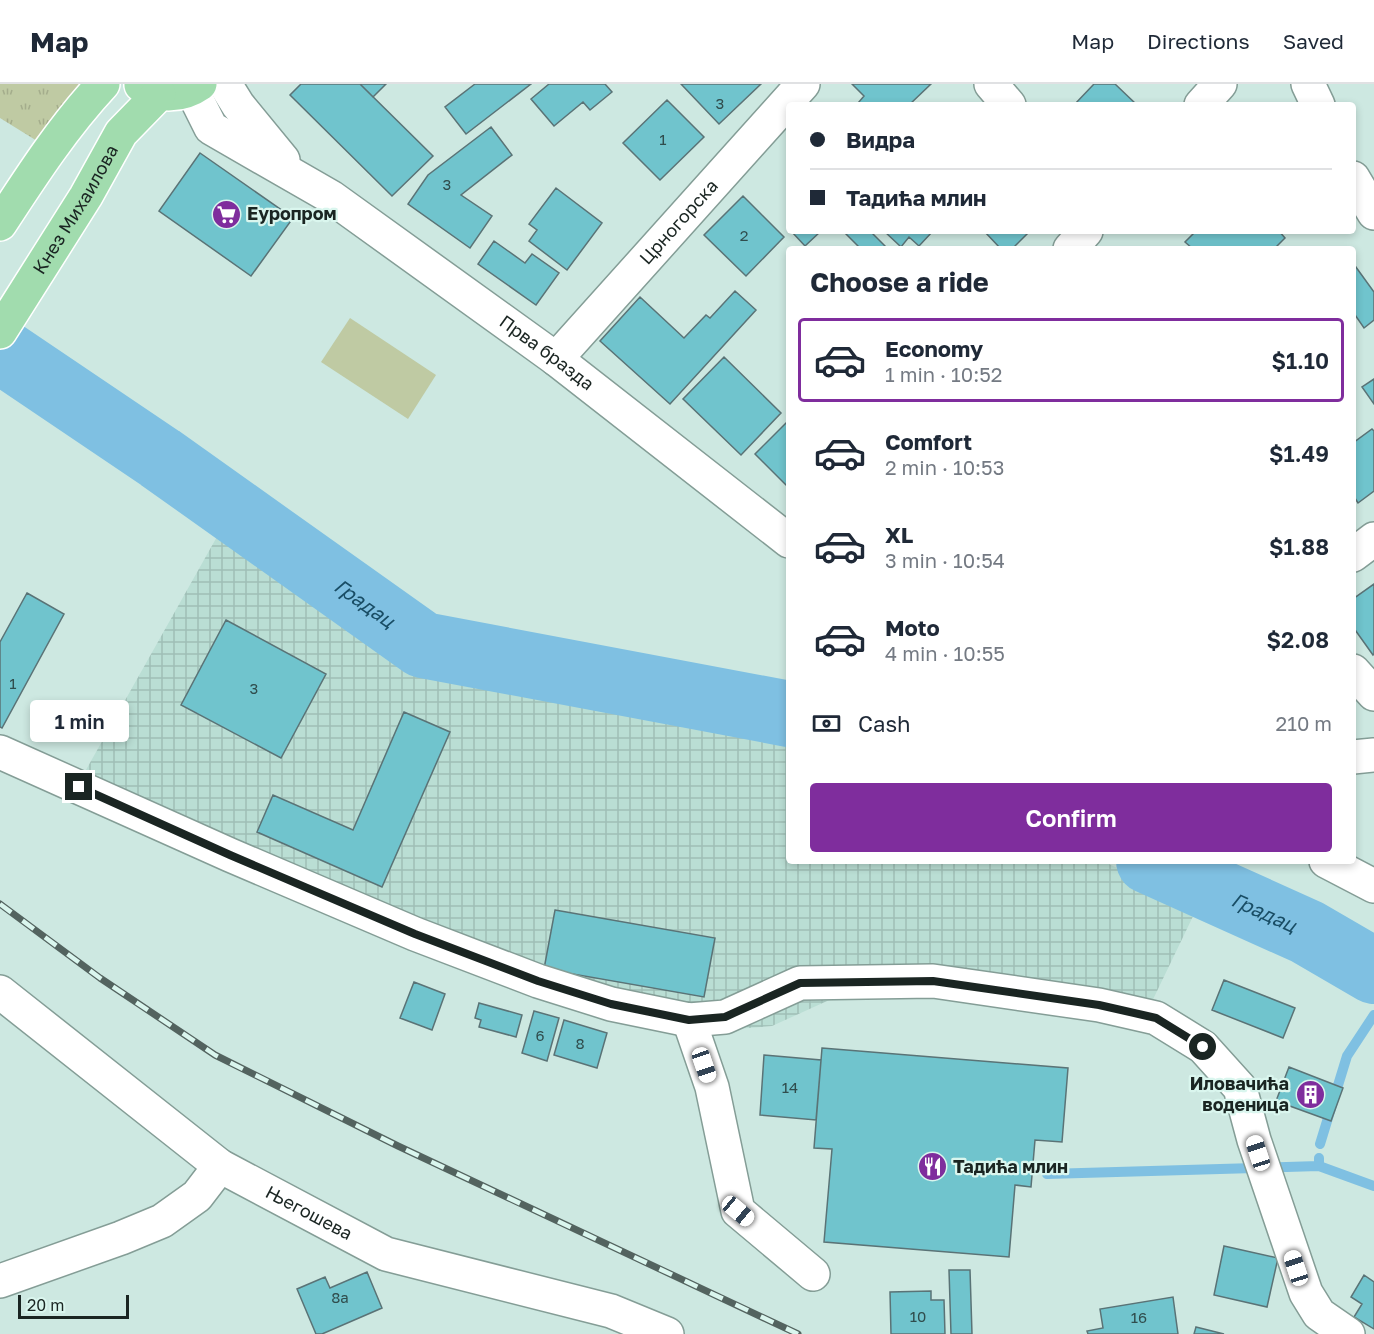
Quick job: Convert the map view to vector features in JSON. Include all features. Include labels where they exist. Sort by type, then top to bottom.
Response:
[{"type":"main road","points":[[0,224],[50,149],[78,111],[103,84]]},
{"type":"main road","points":[[150,89],[176,94],[196,87]]},
{"type":"main road","name":"Кнез Михаилова","points":[[0,332],[150,89]]},
{"type":"street","name":"Прва бразда","points":[[225,84],[238,105],[296,176]]},
{"type":"street","name":"Црногорска","points":[[787,102],[803,84]]},
{"type":"street","points":[[991,84],[1006,102]]},
{"type":"street","points":[[1204,102],[1220,84]]},
{"type":"street","points":[[1308,84],[1317,102]]},
{"type":"street","name":"Прва бразда","points":[[196,87],[211,128],[330,197],[556,359],[786,539]]},
{"type":"street","name":"Црногорска","points":[[556,359],[786,103]]},
{"type":"street","points":[[1356,183],[1374,213]]},
{"type":"street","points":[[1073,246],[1083,234]]},
{"type":"street","points":[[1356,553],[1374,539]]},
{"type":"street","points":[[1356,674],[1374,694]]},
{"type":"street","points":[[0,752],[230,855],[415,934],[538,981],[600,1000],[689,1020],[725,1017],[800,983],[933,981],[1099,1005],[1156,1018],[1203,1047],[1240,1088],[1263,1168],[1306,1293],[1319,1314],[1348,1334]]},
{"type":"street","points":[[1356,757],[1374,754]]},
{"type":"street","points":[[1332,864],[1374,886]]},
{"type":"street","name":"Његошева","points":[[0,993],[220,1166],[386,1254],[611,1311],[667,1334]]},
{"type":"street","points":[[689,1020],[712,1087],[738,1211],[813,1274]]},
{"type":"street","points":[[0,1281],[162,1221],[197,1196],[220,1166]]},
{"type":"shaded area","points":[[232,510],[466,672],[786,733],[786,864],[1109,864],[1197,908],[1146,1014],[980,990],[847,992],[772,1026],[736,1029],[585,990],[82,777]]},
{"type":"green space","points":[[0,84],[103,84],[50,149],[0,118]]},
{"type":"green space","points":[[350,318],[436,375],[408,419],[321,362]]},
{"type":"building","points":[[301,84],[360,84],[433,156],[392,196],[290,95]]},
{"type":"building","points":[[360,84],[386,84],[373,97]]},
{"type":"building","points":[[475,84],[531,84],[466,134],[445,107]]},
{"type":"building","points":[[549,84],[605,84],[612,92],[590,110],[583,102],[554,126],[531,99]]},
{"type":"building","points":[[681,84],[761,84],[719,124]]},
{"type":"building","points":[[852,84],[931,84],[912,102],[859,102],[864,96]]},
{"type":"building","points":[[1094,84],[1115,84],[1134,102],[1077,102]]},
{"type":"building","points":[[667,100],[704,137],[660,180],[623,143]]},
{"type":"building","points":[[491,127],[512,155],[461,195],[492,216],[470,248],[408,204],[428,175]]},
{"type":"building","name":"Еуропром","points":[[200,153],[293,218],[251,276],[159,211]]},
{"type":"building","points":[[556,188],[602,223],[567,270],[529,241],[537,230],[529,224]]},
{"type":"building","points":[[743,196],[784,237],[746,276],[704,235]]},
{"type":"building","points":[[794,234],[818,234],[805,246]]},
{"type":"building","points":[[846,234],[873,234],[885,246],[858,246]]},
{"type":"building","points":[[887,234],[930,234],[919,246],[909,237],[900,246]]},
{"type":"building","points":[[987,234],[1027,234],[1015,246],[998,246]]},
{"type":"building","points":[[1193,234],[1282,234],[1285,238],[1277,246],[1190,246],[1185,242]]},
{"type":"building","points":[[494,241],[525,263],[532,254],[559,273],[536,305],[478,264]]},
{"type":"building","points":[[1356,267],[1374,292],[1374,320],[1364,328],[1356,316]]},
{"type":"building","points":[[735,291],[756,310],[670,404],[600,341],[640,297],[684,338],[706,315],[710,318]]},
{"type":"building","points":[[724,357],[781,413],[741,455],[683,399]]},
{"type":"building","points":[[1374,379],[1374,404],[1362,387]]},
{"type":"building","points":[[786,423],[786,485],[755,454]]},
{"type":"building","points":[[1372,429],[1374,431],[1374,491],[1358,503],[1356,500],[1356,441]]},
{"type":"building","points":[[1374,584],[1373,655],[1356,631],[1356,597]]},
{"type":"building","points":[[27,593],[64,614],[2,728],[0,727],[0,642]]},
{"type":"building","points":[[226,620],[326,674],[281,758],[181,705]]},
{"type":"building","points":[[404,712],[450,732],[382,887],[257,832],[273,795],[353,830]]},
{"type":"building","points":[[555,910],[715,938],[704,997],[544,969]]},
{"type":"building","points":[[1224,980],[1295,1008],[1283,1038],[1212,1010]]},
{"type":"building","points":[[414,982],[445,994],[432,1030],[400,1018]]},
{"type":"building","points":[[479,1003],[522,1015],[516,1037],[479,1027],[481,1020],[475,1018]]},
{"type":"building","points":[[534,1011],[559,1018],[547,1061],[522,1053]]},
{"type":"building","points":[[564,1020],[607,1033],[597,1068],[554,1055]]},
{"type":"building","name":"Тадића млин","points":[[822,1048],[1068,1068],[1062,1142],[1035,1140],[1031,1187],[1015,1185],[1009,1257],[824,1242],[832,1149],[814,1148]]},
{"type":"building","points":[[764,1055],[821,1060],[816,1120],[760,1115]]},
{"type":"building","name":"Иловачића воденица","points":[[1289,1067],[1343,1088],[1331,1121],[1276,1101]]},
{"type":"building","points":[[1224,1246],[1278,1258],[1267,1307],[1214,1295]]},
{"type":"building","points":[[949,1270],[970,1270],[972,1334],[951,1334]]},
{"type":"building","points":[[367,1272],[382,1308],[322,1334],[316,1334],[297,1289],[325,1277],[330,1288]]},
{"type":"building","points":[[1364,1275],[1374,1282],[1374,1329],[1354,1317],[1362,1304],[1351,1297]]},
{"type":"building","points":[[931,1291],[931,1300],[944,1300],[945,1334],[891,1334],[890,1292]]},
{"type":"building","points":[[1173,1297],[1178,1334],[1088,1334],[1087,1331],[1103,1328],[1100,1309]]},
{"type":"building","points":[[1196,1327],[1224,1334],[1194,1334]]},
{"type":"waterway","name":"Градац","points":[[0,350],[160,458],[423,645],[786,713]]},
{"type":"waterway","name":"Градац","points":[[1156,864],[1307,932],[1374,971]]},
{"type":"waterway","points":[[1320,1144],[1347,1056],[1374,1015]]},
{"type":"waterway","points":[[1319,1158],[1319,1166],[1374,1186]]},
{"type":"waterway","points":[[1047,1174],[1319,1166]]},
{"type":"railway","points":[[0,904],[100,978],[215,1055],[398,1146],[798,1334]]},
{"type":"place","name":"Еуропром","points":[[226,214]]},
{"type":"place","name":"Иловачића воденица","points":[[1310,1094]]},
{"type":"place","name":"Тадића млин","points":[[932,1167]]},
{"type":"route","points":[[79,787],[415,934],[538,981],[611,1004],[689,1020],[725,1017],[800,983],[933,981],[1099,1005],[1156,1018],[1203,1047]]}]
